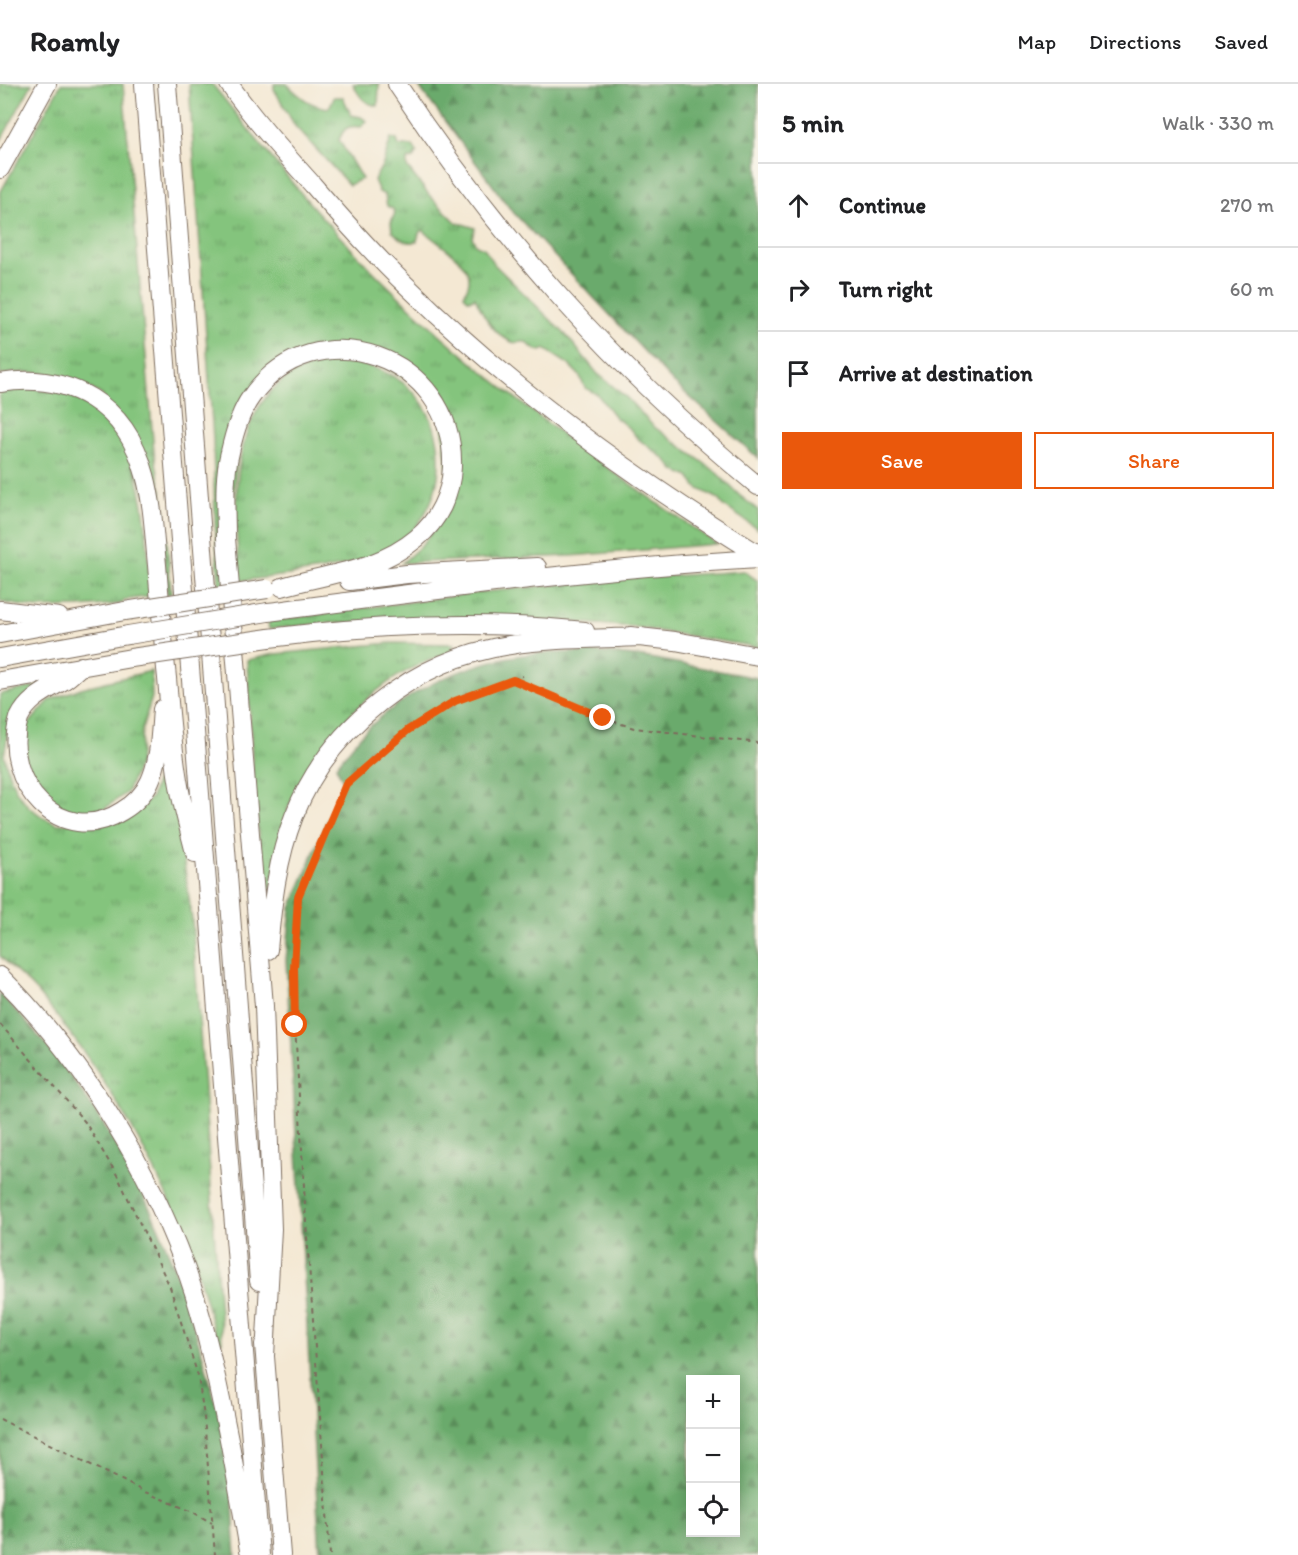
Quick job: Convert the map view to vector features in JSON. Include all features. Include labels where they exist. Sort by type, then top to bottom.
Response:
[{"type":"highway","points":[[0,169],[47,84]]},
{"type":"highway","points":[[144,84],[260,1555]]},
{"type":"highway","points":[[167,84],[281,1555]]},
{"type":"highway","points":[[229,84],[291,161],[350,228],[409,289],[476,350],[582,434],[758,556]]},
{"type":"highway","points":[[397,84],[450,163],[552,290],[608,351],[661,402],[758,486]]},
{"type":"highway","points":[[265,1356],[272,1229],[264,1006],[226,538],[226,477],[230,452],[240,418],[250,397],[266,380],[291,362],[305,356],[340,350],[360,351],[384,358],[423,384],[438,405],[447,426],[453,450],[452,479],[445,502],[418,537],[396,553],[363,568],[274,588]]},
{"type":"highway","points":[[0,383],[40,380],[80,391],[112,414],[130,438],[145,474],[152,506],[167,683],[180,789],[207,905]]},
{"type":"highway","points":[[0,657],[268,612],[542,577],[758,556]]},
{"type":"highway","points":[[0,634],[125,611],[274,588],[407,574],[556,566],[646,567]]},
{"type":"highway","points":[[0,610],[76,620]]},
{"type":"highway","points":[[0,681],[131,658],[269,638],[385,628],[486,626],[556,628],[642,637],[758,656]]},
{"type":"highway","points":[[264,1006],[273,898],[288,835],[302,797],[311,781],[332,750],[372,707],[429,671],[466,655],[509,645],[642,637]]},
{"type":"highway","points":[[81,666],[65,680],[38,694],[26,707],[15,728],[11,749],[18,781],[32,801],[50,814],[72,821],[94,822],[116,815],[130,806],[145,791],[158,756],[162,708],[167,683]]},
{"type":"highway","points":[[0,976],[71,1058],[122,1137],[161,1210],[179,1252],[204,1325],[234,1456],[250,1555]]},
{"type":"path","points":[[330,1555],[306,1235],[295,1025],[294,968],[298,897],[346,784],[408,730],[455,701],[523,676]]},
{"type":"path","points":[[513,680],[603,718],[634,728],[758,743]]},
{"type":"path","points":[[0,1024],[85,1122],[117,1175],[171,1287],[198,1376],[204,1417],[214,1555]]},
{"type":"path","points":[[0,1419],[212,1523]]},
{"type":"green space","points":[[0,84],[32,84],[0,142]]},
{"type":"green space","points":[[61,84],[123,84],[154,452],[165,511],[171,594],[167,594],[162,528],[102,395],[78,383],[53,375],[27,372],[0,375],[0,193]]},
{"type":"green space","points":[[189,84],[212,84],[315,210],[419,316],[466,357],[564,436],[717,544],[571,556],[402,563],[423,544],[451,506],[439,396],[341,344],[243,399],[224,585],[219,586],[213,439]]},
{"type":"green space","points":[[274,84],[287,84],[306,100],[322,107],[329,108],[334,97],[343,97],[351,115],[367,121],[361,127],[347,128],[339,140],[362,179],[349,185],[295,126],[274,89]]},
{"type":"green space","points":[[353,84],[379,84],[378,106],[362,99]]},
{"type":"green space","points":[[417,84],[758,84],[758,458],[673,382],[511,210]]},
{"type":"green space","points":[[391,138],[397,140],[399,146],[413,146],[417,152],[413,158],[407,160],[407,167],[429,195],[456,222],[475,228],[472,237],[476,245],[484,248],[494,264],[566,335],[597,373],[627,398],[653,426],[715,471],[758,510],[758,529],[724,506],[719,499],[697,488],[689,477],[674,470],[666,460],[637,438],[615,417],[597,394],[585,388],[579,375],[568,364],[545,349],[541,351],[534,349],[526,342],[512,342],[499,334],[485,317],[475,297],[469,300],[464,295],[469,283],[465,267],[423,230],[419,233],[417,241],[413,242],[403,240],[392,231],[391,222],[395,213],[387,206],[385,195],[379,192],[374,180],[383,164]]},
{"type":"green space","points":[[346,360],[387,373],[408,387],[422,403],[432,422],[438,443],[439,465],[436,486],[429,506],[418,525],[402,540],[367,558],[324,570],[240,581],[236,521],[237,490],[240,458],[248,429],[262,403],[282,381],[310,366]]},
{"type":"green space","points":[[22,387],[68,395],[95,410],[114,430],[128,454],[138,481],[147,538],[151,596],[124,600],[120,604],[79,607],[37,608],[0,602],[0,391]]},
{"type":"green space","points":[[744,571],[758,581],[758,647],[635,627],[558,621],[327,623],[269,629],[268,621],[484,592],[654,575],[655,577]]},
{"type":"green space","points":[[390,643],[454,644],[451,653],[423,663],[398,676],[374,693],[332,735],[315,759],[287,810],[290,813],[265,914],[253,775],[247,660],[275,654]]},
{"type":"green space","points":[[595,652],[644,657],[758,678],[758,1555],[320,1555],[286,960],[291,908],[343,781],[336,766],[366,730],[405,700],[448,676],[496,660],[520,655]]},
{"type":"green space","points":[[151,671],[152,697],[142,729],[139,764],[127,792],[104,809],[88,812],[72,811],[44,799],[27,774],[23,739],[28,725],[38,713],[50,700],[81,688]]},
{"type":"green space","points":[[38,686],[10,722],[4,755],[17,792],[28,806],[44,818],[57,824],[127,816],[151,798],[163,760],[169,758],[192,919],[222,1342],[217,1342],[200,1280],[186,1242],[152,1166],[132,1128],[87,1056],[62,1023],[36,991],[0,956],[0,694]]},
{"type":"green space","points":[[0,994],[45,1043],[104,1125],[137,1183],[159,1229],[190,1315],[222,1429],[231,1480],[236,1555],[0,1555]]},
{"type":"route","points":[[295,1025],[294,968],[298,897],[346,784],[408,730],[455,701],[513,680],[603,718]]}]
